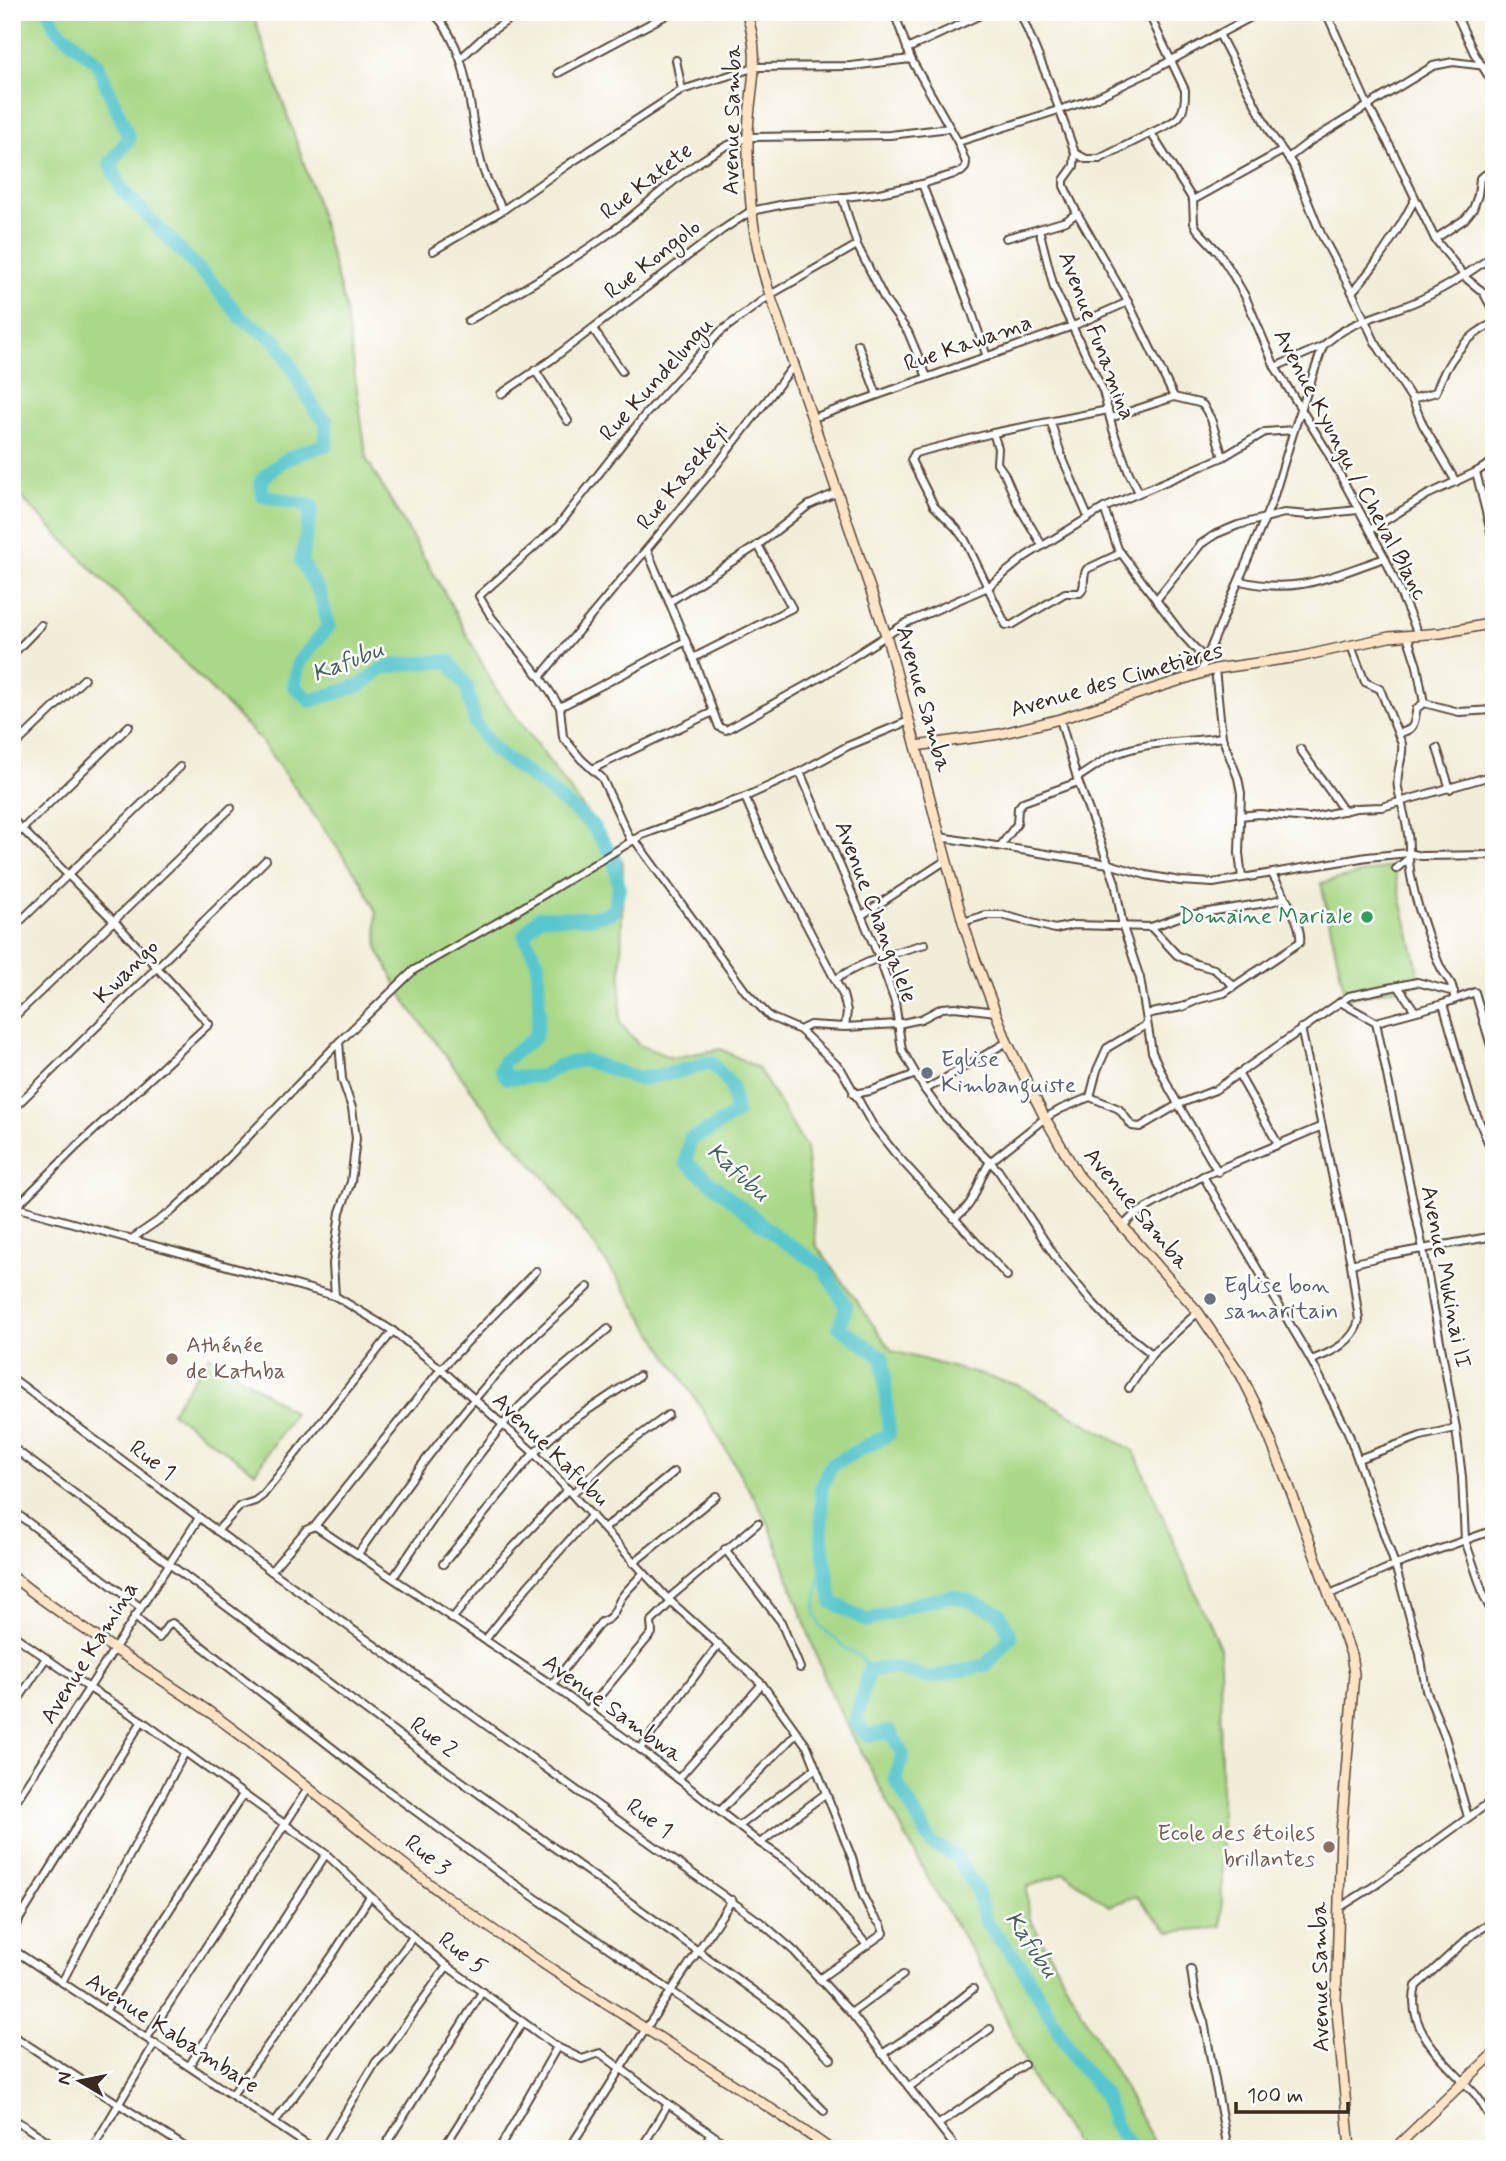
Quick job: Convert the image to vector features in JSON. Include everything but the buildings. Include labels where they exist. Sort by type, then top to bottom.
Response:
[{"type":"street","points":[[433,12],[442,22],[462,57],[482,168],[503,210]]},
{"type":"street","points":[[462,57],[487,34],[520,12]]},
{"type":"street","points":[[558,73],[671,12]]},
{"type":"street","name":"Avenue Samba","points":[[746,12],[755,45],[756,66],[748,110],[754,237],[770,295],[887,638],[974,956],[1007,1042],[1045,1118],[1078,1175],[1198,1312],[1228,1354],[1257,1407],[1351,1654],[1354,1674],[1341,1833],[1336,2001],[1350,2149]]},
{"type":"street","points":[[894,12],[911,59],[958,142],[1093,99],[1150,72],[1252,15]]},
{"type":"street","points":[[908,49],[988,12]]},
{"type":"street","points":[[1020,12],[1075,153],[1073,166],[1064,180],[1064,186],[1077,214],[1130,304],[1174,397]]},
{"type":"street","points":[[1075,153],[1086,159],[1099,159],[1177,121],[1184,108],[1185,90],[1148,12]]},
{"type":"street","points":[[1326,12],[1368,106],[1435,239],[1465,276],[1483,292],[1494,312]]},
{"type":"street","points":[[1455,12],[1474,53],[1494,85]]},
{"type":"street","points":[[1219,34],[1288,158],[1321,234],[1353,292],[1375,342],[1412,399],[1423,425],[1456,482]]},
{"type":"street","points":[[433,251],[503,210],[682,90],[756,66],[851,66],[911,59]]},
{"type":"street","points":[[676,60],[682,90]]},
{"type":"street","points":[[1288,158],[1439,63],[1483,64],[1494,67]]},
{"type":"street","name":"Rue Katete","points":[[468,321],[601,240],[707,157],[729,143],[748,136],[890,135],[950,128]]},
{"type":"street","name":"Avenue Kyungu / Cheval Blanc","points":[[1152,133],[1194,200],[1194,223],[1197,229],[1219,253],[1240,287],[1275,367],[1385,558],[1418,634]]},
{"type":"street","name":"Rue Kongolo","points":[[501,394],[751,211],[922,184],[961,172],[966,163],[958,142]]},
{"type":"street","points":[[1194,200],[1282,151]]},
{"type":"street","points":[[1435,239],[1465,219],[1476,202],[1480,178],[1494,169]]},
{"type":"street","points":[[922,184],[987,357]]},
{"type":"street","points":[[842,197],[857,245],[885,300],[908,332],[926,377]]},
{"type":"street","points":[[1353,292],[1371,272],[1393,239],[1415,199]]},
{"type":"street","name":"Avenue Funamina","points":[[1077,214],[1066,221],[1039,229],[1055,288],[1102,391],[1129,473],[1139,492]]},
{"type":"street","points":[[1006,238],[1039,229]]},
{"type":"street","name":"Rue Kundelungu","points":[[540,677],[492,618],[478,596],[558,526],[644,415],[720,332],[770,295],[857,245]]},
{"type":"street","points":[[1275,367],[1323,346],[1331,338],[1364,320],[1418,301],[1465,276],[1494,255]]},
{"type":"street","name":"Rue Kawama","points":[[813,418],[1130,304]]},
{"type":"street","points":[[1412,399],[1436,392],[1447,365],[1478,332],[1494,323]]},
{"type":"street","points":[[593,329],[622,371]]},
{"type":"street","points":[[858,344],[877,395]]},
{"type":"street","points":[[1200,673],[1273,499],[1323,346]]},
{"type":"street","name":"Rue Kasekeyi","points":[[540,677],[647,550],[795,364]]},
{"type":"street","points":[[535,370],[568,421]]},
{"type":"street","points":[[1121,553],[1087,569],[1084,573],[1084,587],[1080,593],[1065,593],[1010,625],[1003,622],[965,540],[934,506],[911,460],[915,453],[993,433],[1109,414],[1174,397],[1203,405],[1211,418],[1223,457]]},
{"type":"street","points":[[1051,423],[1062,457],[1088,517]]},
{"type":"street","points":[[647,550],[719,727],[726,730],[887,638],[906,623],[988,587],[1042,545],[1104,508],[1223,457],[1265,432],[1294,430]]},
{"type":"street","points":[[993,433],[998,448],[997,463],[1042,545]]},
{"type":"street","points":[[1370,530],[1427,495],[1494,461]]},
{"type":"street","points":[[1476,472],[1494,544]]},
{"type":"street","points":[[669,602],[758,545],[809,505],[838,492]]},
{"type":"street","points":[[1104,508],[1121,553],[1181,634],[1205,659]]},
{"type":"street","points":[[1156,600],[1201,544],[1216,534],[1238,525],[1284,513],[1358,510]]},
{"type":"street","points":[[693,658],[792,608],[758,545]]},
{"type":"street","points":[[1240,581],[1272,587],[1299,586],[1322,581],[1385,558]]},
{"type":"street","name":"Avenue des Cimetières","points":[[916,746],[1000,734],[1060,719],[1215,669],[1407,635],[1494,623]]},
{"type":"street","points":[[12,655],[41,625]]},
{"type":"street","points":[[1407,635],[1417,666],[1424,703]]},
{"type":"street","points":[[560,707],[686,641]]},
{"type":"street","points":[[1351,646],[1365,682],[1380,689],[1399,733],[1403,754],[1397,775],[1398,788],[1403,802],[1411,877],[1440,966],[1452,982],[1454,995]]},
{"type":"street","points":[[1215,669],[1222,737],[1241,793],[1238,853],[1242,878]]},
{"type":"street","points":[[540,677],[560,707],[563,737],[581,759],[602,778],[632,840],[746,992],[770,1017],[800,1030],[841,1069],[872,1124],[894,1152],[1007,1276]]},
{"type":"street","points":[[12,748],[84,679]]},
{"type":"street","points":[[1399,733],[1409,731],[1413,727],[1417,708],[1424,703],[1459,712],[1494,710]]},
{"type":"street","points":[[592,769],[713,712]]},
{"type":"street","points":[[1060,719],[1078,780],[1109,864],[1123,927],[1140,978],[1152,1052],[1218,1172]]},
{"type":"street","points":[[130,1240],[172,1211],[211,1175],[339,1042],[414,970],[632,840],[745,797],[848,746],[909,721]]},
{"type":"street","points":[[12,839],[129,726]]},
{"type":"street","points":[[1001,845],[1017,824],[1018,808],[1023,802],[1078,780],[1114,755],[1165,743],[1222,737]]},
{"type":"street","points":[[1437,748],[1450,789]]},
{"type":"street","points":[[1300,749],[1344,811]]},
{"type":"street","points":[[12,929],[180,766]]},
{"type":"street","name":"Avenue Changalele","points":[[800,772],[879,957],[894,1002],[902,1050],[925,1090],[944,1116],[990,1162],[1058,1261],[1083,1291],[1110,1321],[1152,1354]]},
{"type":"street","points":[[1240,816],[1259,814],[1309,818],[1382,807],[1494,775]]},
{"type":"street","points":[[745,797],[770,855],[835,979],[847,1011],[845,1027]]},
{"type":"street","points":[[12,1019],[231,808]]},
{"type":"street","points":[[12,819],[115,922],[209,1024],[77,1146],[14,1209]]},
{"type":"street","points":[[940,837],[1109,864],[1180,881],[1213,883],[1367,857],[1494,855]]},
{"type":"street","points":[[1396,869],[1409,856]]},
{"type":"street","name":"Kwango","points":[[12,1110],[266,860]]},
{"type":"street","points":[[862,915],[946,861]]},
{"type":"street","points":[[1146,1014],[1182,1007],[1224,993],[1300,942],[1301,937],[1285,898],[1272,874]]},
{"type":"street","points":[[963,922],[986,915],[1002,915],[1055,929],[1073,925],[1151,927],[1181,916],[1285,898]]},
{"type":"street","points":[[1151,927],[1177,955],[1214,969],[1234,986]]},
{"type":"street","points":[[835,979],[879,957],[925,944]]},
{"type":"street","points":[[954,1218],[969,1206],[979,1189],[982,1173],[990,1162],[1045,1118],[1061,1109],[1090,1097],[1119,1109],[1132,1126],[1140,1127],[1179,1104],[1215,1090],[1349,996],[1417,982],[1454,995],[1475,992],[1494,1056]]},
{"type":"street","points":[[1398,986],[1415,1011]]},
{"type":"street","points":[[1340,1002],[1376,1022],[1443,1004],[1454,995]]},
{"type":"street","points":[[1443,1004],[1471,1101],[1492,1152]]},
{"type":"street","points":[[800,1030],[810,1025],[845,1027],[898,1024],[921,1018],[942,1008],[997,1012]]},
{"type":"street","points":[[1483,1021],[1494,1017]]},
{"type":"street","name":"Avenue Mukinai II","points":[[1376,1022],[1423,1249],[1456,1428],[1465,1540],[1485,1599],[1494,1616]]},
{"type":"street","points":[[1090,1097],[1097,1070],[1107,1048],[1146,1025]]},
{"type":"street","points":[[1301,1028],[1320,1128],[1351,1264],[1359,1320],[1357,1328],[1332,1353],[1311,1360]]},
{"type":"street","points":[[335,1296],[333,1264],[340,1212],[351,1182],[356,1138],[352,1108],[342,1079],[339,1042]]},
{"type":"street","points":[[925,1090],[1007,1042]]},
{"type":"street","points":[[1238,1073],[1278,1144]]},
{"type":"street","points":[[853,1094],[870,1091],[916,1074]]},
{"type":"street","points":[[1122,1227],[1134,1214],[1203,1176],[1320,1128]]},
{"type":"street","points":[[1203,1176],[1311,1360],[1348,1432],[1395,1565],[1420,1654],[1426,1690],[1445,1737],[1468,1817]]},
{"type":"street","name":"Avenue Kafubu","points":[[14,1209],[199,1256],[335,1296],[393,1331],[441,1369],[534,1453],[669,1600],[762,1684],[808,1748],[852,1858],[863,1896],[881,1925],[884,1933],[867,1945]]},
{"type":"street","points":[[1351,1264],[1494,1236]]},
{"type":"street","points":[[271,1571],[306,1530],[315,1525],[441,1369],[536,1271]]},
{"type":"street","points":[[358,1554],[448,1431],[474,1400],[524,1346],[588,1287]]},
{"type":"street","points":[[1129,1388],[1152,1354],[1198,1312]]},
{"type":"street","points":[[393,1578],[453,1490],[503,1425],[540,1388],[608,1329]]},
{"type":"street","points":[[217,1531],[240,1506],[263,1495],[393,1331]]},
{"type":"street","points":[[443,1564],[534,1453],[564,1426],[639,1376]]},
{"type":"street","name":"Rue 1","points":[[12,1378],[271,1571],[732,1900],[794,1951],[851,2013],[957,2149]]},
{"type":"street","points":[[452,1619],[492,1571],[570,1491],[668,1415]]},
{"type":"street","points":[[1358,1459],[1421,1436],[1456,1428]]},
{"type":"street","name":"Rue 2","points":[[12,1447],[450,1773],[783,2012],[831,2059]]},
{"type":"street","points":[[605,1528],[674,1472]]},
{"type":"street","points":[[633,1563],[716,1496]]},
{"type":"street","points":[[12,1510],[140,1607]]},
{"type":"street","points":[[485,1640],[528,1586],[592,1515]]},
{"type":"street","name":"Avenue Kamina","points":[[12,1807],[199,1518]]},
{"type":"street","points":[[587,1710],[652,1633],[650,1624],[669,1600],[758,1523]]},
{"type":"street","name":"Avenue Sambwa","points":[[315,1525],[552,1685],[640,1749],[760,1843],[797,1868],[813,1882],[867,1945]]},
{"type":"street","points":[[1330,1594],[1395,1565],[1494,1530]]},
{"type":"street","points":[[725,1549],[781,1622],[800,1668]]},
{"type":"street","points":[[552,1685],[601,1622],[617,1611],[620,1600],[643,1573]]},
{"type":"street","name":"Rue 3","points":[[12,1576],[58,1611],[208,1711],[309,1787],[449,1899],[584,1991],[647,2027],[768,2105],[830,2149]]},
{"type":"street","points":[[134,1616],[159,1638],[172,1623],[376,1782],[555,1913],[780,2066],[824,2111]]},
{"type":"street","name":"Rue 5","points":[[12,1634],[142,1721],[242,1796],[326,1854],[412,1937],[557,2047],[582,2059],[600,2053],[733,2149]]},
{"type":"street","points":[[640,1749],[719,1644]]},
{"type":"street","points":[[12,1709],[46,1657]]},
{"type":"street","points":[[678,1779],[762,1684]]},
{"type":"street","points":[[12,1931],[142,1721]]},
{"type":"street","points":[[720,1811],[797,1733]]},
{"type":"street","points":[[62,1982],[185,1752]]},
{"type":"street","points":[[739,1826],[816,1768]]},
{"type":"street","points":[[147,2038],[309,1787]]},
{"type":"street","points":[[760,1843],[825,1794]]},
{"type":"street","points":[[105,2011],[242,1796]]},
{"type":"street","points":[[1339,1908],[1374,1886],[1494,1799]]},
{"type":"street","points":[[189,2066],[326,1854]]},
{"type":"street","points":[[232,2095],[332,1955],[369,1898]]},
{"type":"street","points":[[569,2149],[732,1900]]},
{"type":"street","points":[[1494,1921],[1473,1934],[1423,1978],[1416,1986],[1413,2010],[1426,2038],[1483,2105],[1494,2123]]},
{"type":"street","points":[[274,2123],[412,1937]]},
{"type":"street","points":[[819,1979],[867,1945]]},
{"type":"street","name":"Avenue Kabambare","points":[[12,1949],[313,2149]]},
{"type":"street","points":[[323,2149],[376,2062],[389,2048],[447,1966]]},
{"type":"street","points":[[1191,1969],[1228,2149]]},
{"type":"street","points":[[851,2013],[903,1975]]},
{"type":"street","points":[[882,2054],[934,2020],[972,1989]]},
{"type":"street","points":[[383,2149],[482,1992]]},
{"type":"street","points":[[443,2149],[523,2022]]},
{"type":"street","points":[[909,2087],[990,2029]]},
{"type":"street","points":[[12,2035],[188,2149]]},
{"type":"street","points":[[92,2149],[155,2043]]},
{"type":"street","points":[[499,2149],[557,2047]]},
{"type":"street","points":[[1394,2149],[1494,2053]]},
{"type":"street","points":[[939,2124],[1024,2065]]},
{"type":"street","points":[[641,2149],[668,2104]]},
{"type":"street","points":[[12,2118],[60,2149]]},
{"type":"street","points":[[703,2149],[710,2134]]},
{"type":"green space","points":[[12,12],[252,12],[314,193],[345,307],[367,460],[447,597],[495,688],[623,862],[620,1023],[639,1045],[672,1058],[721,1049],[758,1068],[806,1148],[816,1245],[892,1351],[1018,1385],[1134,1451],[1220,1648],[1222,1927],[1169,1932],[1136,1896],[1109,1906],[1065,1873],[1027,1887],[1029,1917],[1158,2149],[1079,2149],[1036,2086],[989,1980],[932,1886],[830,1692],[768,1522],[707,1417],[620,1282],[550,1184],[496,1123],[407,1004],[378,950],[376,911],[361,881],[259,738],[12,488]]},
{"type":"green space","name":"Domaine Mariale","points":[[1393,866],[1421,983],[1346,999],[1321,883]]},
{"type":"green space","points":[[210,1355],[294,1413],[255,1472],[171,1412]]},
{"type":"waterway","name":"Kafubu","points":[[49,12],[56,28],[97,63],[129,138],[110,164],[122,190],[215,286],[241,318],[276,340],[315,410],[326,421],[326,445],[290,457],[261,481],[263,496],[312,506],[301,561],[320,594],[329,626],[299,662],[294,686],[310,701],[361,685],[383,668],[449,661],[467,687],[475,723],[493,749],[592,825],[614,858],[619,888],[613,912],[590,918],[539,917],[524,935],[538,963],[539,1013],[535,1037],[504,1061],[501,1069],[507,1078],[543,1076],[560,1065],[584,1060],[639,1079],[711,1062],[731,1085],[736,1113],[690,1139],[686,1162],[776,1236],[823,1267],[846,1307],[839,1327],[883,1358],[889,1434],[831,1465],[821,1489],[822,1544],[832,1602],[867,1621],[915,1604],[951,1596],[999,1613],[1011,1637],[986,1665],[929,1678],[893,1668],[869,1670],[855,1722],[867,1735],[891,1732],[903,1755],[895,1779],[932,1844],[955,1855],[977,1890],[985,1921],[1020,1964],[1077,2062],[1104,2094],[1113,2122],[1131,2149]]},
{"type":"waterway","points":[[823,1552],[815,1611],[820,1626],[849,1651],[861,1657],[869,1670]]},
{"type":"place","name":"Domaine Mariale","points":[[1367,917]]},
{"type":"place","name":"Eglise Kimbanguiste","points":[[927,1073]]},
{"type":"place","name":"Eglise bon samaritain","points":[[1210,1299]]},
{"type":"place","name":"Athénée de Katuba","points":[[172,1359]]},
{"type":"place","name":"Ecole des étoiles brillantes","points":[[1329,1847]]}]
